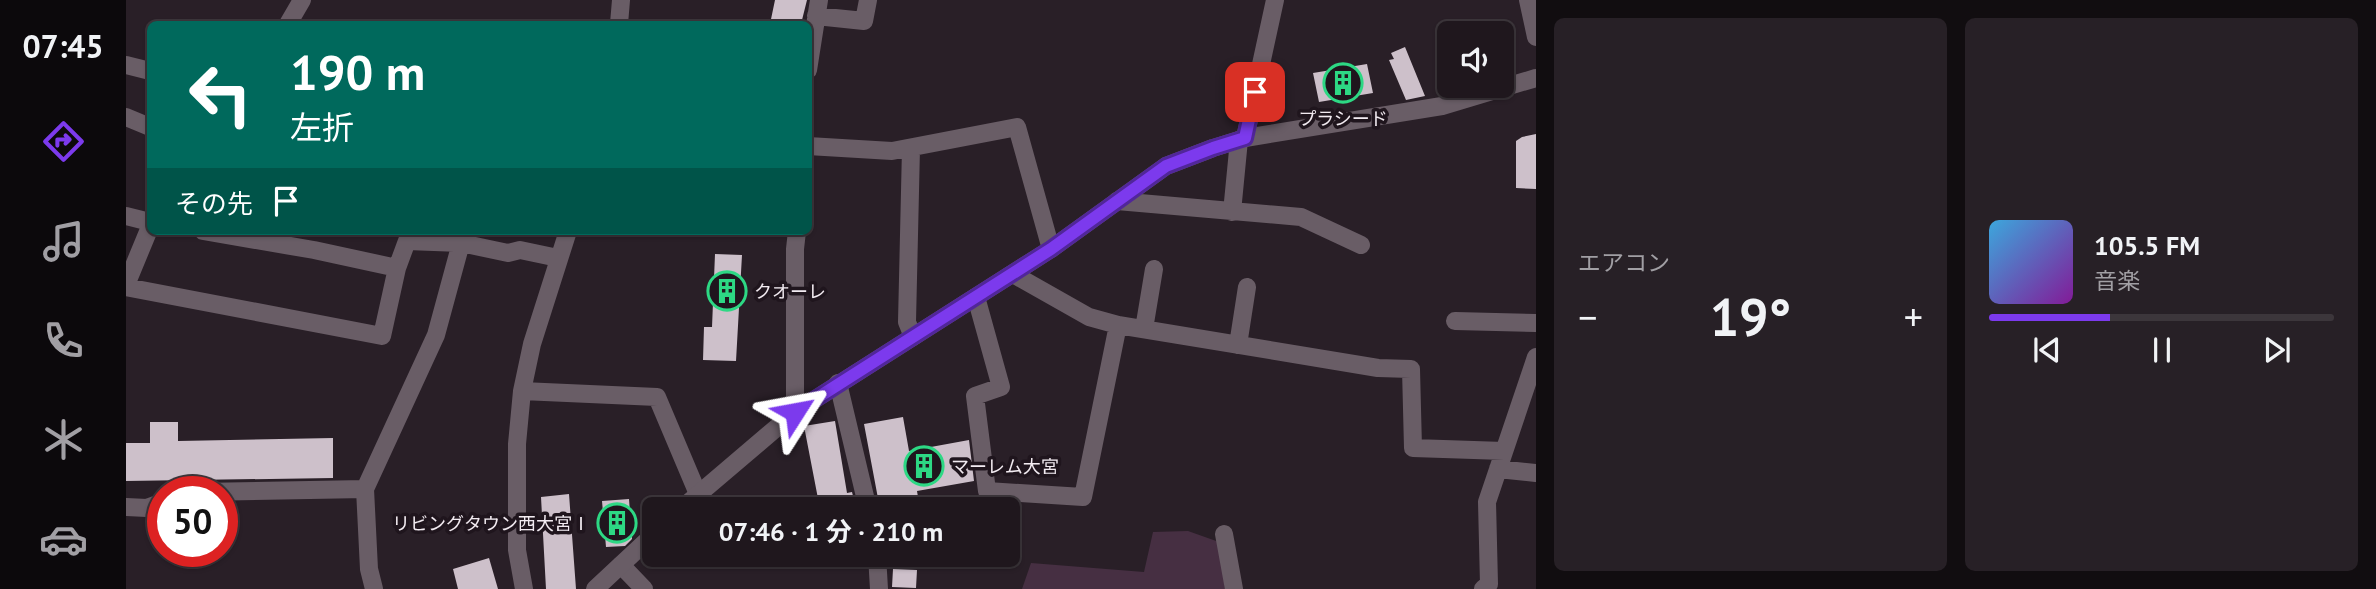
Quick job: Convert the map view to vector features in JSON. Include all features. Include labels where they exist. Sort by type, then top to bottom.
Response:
[{"type":"street","points":[[290,21],[302,0]]},
{"type":"street","points":[[619,21],[621,0]]},
{"type":"street","points":[[812,42],[817,8],[864,21],[868,0]]},
{"type":"street","points":[[1232,212],[1242,139],[1275,0]]},
{"type":"street","points":[[1528,0],[1536,37]]},
{"type":"street","points":[[126,65],[147,70]]},
{"type":"street","points":[[695,497],[795,412],[1051,249],[1166,166],[1242,139],[1442,106],[1536,78]]},
{"type":"street","points":[[126,117],[147,126]]},
{"type":"street","points":[[812,146],[892,151],[1017,127],[1051,249]]},
{"type":"street","points":[[911,148],[907,322],[913,337]]},
{"type":"street","points":[[1117,201],[1301,217],[1361,245]]},
{"type":"street","points":[[126,216],[147,221]]},
{"type":"street","points":[[147,235],[126,286],[382,336],[397,268],[407,241],[437,236],[509,253],[520,250],[558,258]]},
{"type":"street","points":[[226,235],[397,268]]},
{"type":"street","points":[[314,250],[317,235]]},
{"type":"street","points":[[524,589],[517,550],[517,444],[522,391],[533,344],[567,235]]},
{"type":"street","points":[[795,412],[797,235]]},
{"type":"street","points":[[374,589],[369,569],[365,489],[436,335],[461,243]]},
{"type":"street","points":[[1144,330],[1154,269]]},
{"type":"street","points":[[1013,274],[1089,317],[1118,325],[1378,368],[1411,369],[1413,448],[1501,460],[1536,473]]},
{"type":"street","points":[[1238,345],[1247,287]]},
{"type":"street","points":[[976,297],[1001,387],[975,396],[987,491],[1083,497],[1118,325]]},
{"type":"street","points":[[1455,321],[1536,323]]},
{"type":"street","points":[[1483,589],[1489,584],[1487,502],[1501,460],[1529,399],[1536,357]]},
{"type":"street","points":[[838,383],[865,497]]},
{"type":"street","points":[[522,391],[657,397],[698,494]]},
{"type":"street","points":[[238,491],[365,489]]},
{"type":"street","points":[[126,507],[147,508]]},
{"type":"street","points":[[1224,534],[1234,589]]},
{"type":"street","points":[[595,589],[642,545]]},
{"type":"street","points":[[621,565],[644,589]]},
{"type":"street","points":[[878,567],[879,589]]},
{"type":"shaded area","points":[[1188,531],[1219,542],[1225,589],[1022,589],[1031,563],[1144,572],[1153,532]]},
{"type":"building","points":[[775,0],[807,0],[802,21],[771,21]]},
{"type":"building","points":[[1405,47],[1425,96],[1406,100],[1389,60],[1394,59],[1391,53]]},
{"type":"building","name":"プラシード","points":[[1367,64],[1373,93],[1319,102],[1313,73]]},
{"type":"building","points":[[1536,134],[1536,189],[1516,188],[1516,141]]},
{"type":"building","name":"クオーレ","points":[[715,254],[742,255],[736,361],[703,360],[704,327],[712,327]]},
{"type":"building","name":"マーレム大宮","points":[[903,417],[909,451],[969,440],[974,481],[917,491],[918,497],[878,497],[864,424]]},
{"type":"building","points":[[835,421],[847,493],[852,492],[853,497],[818,497],[804,426]]},
{"type":"building","points":[[150,422],[178,422],[178,441],[333,438],[333,478],[238,479],[238,476],[147,476],[147,481],[126,481],[126,443],[150,443]]},
{"type":"building","points":[[569,494],[576,589],[546,589],[541,497]]},
{"type":"building","name":"リビングタウン西大宮Ⅰ","points":[[629,499],[632,539],[625,546],[606,547],[602,501]]},
{"type":"building","points":[[489,558],[498,589],[458,589],[453,569]]},
{"type":"building","points":[[893,569],[917,570],[916,588],[892,587]]},
{"type":"place","name":"プラシード","points":[[1343,83]]},
{"type":"place","name":"クオーレ","points":[[727,291]]},
{"type":"place","name":"マーレム大宮","points":[[924,466]]},
{"type":"place","name":"リビングタウン西大宮Ⅰ","points":[[617,523]]},
{"type":"route","points":[[795,412],[1051,249],[1166,166],[1245,138],[1255,92]]}]
